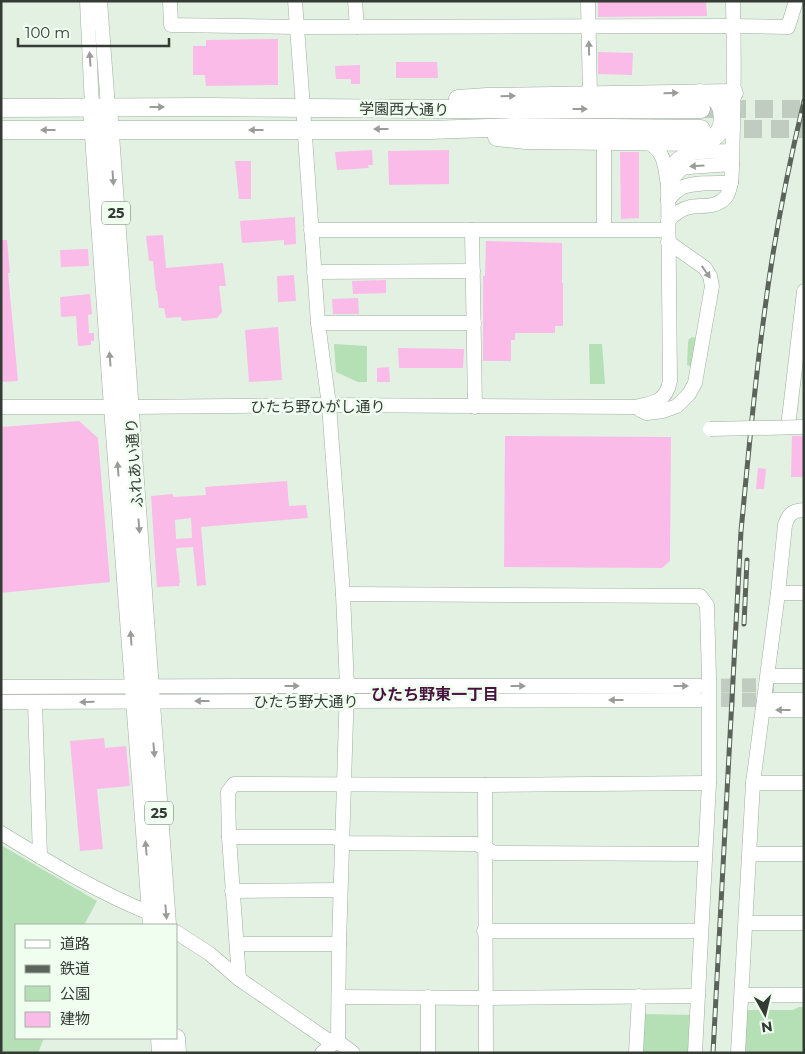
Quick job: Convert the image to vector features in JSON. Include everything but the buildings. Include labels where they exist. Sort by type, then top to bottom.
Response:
[{"type":"main road","points":[[700,101],[734,93]]},
{"type":"main road","points":[[426,110],[456,99],[487,96],[590,95],[700,101],[714,98],[720,104],[723,113],[723,122],[719,132],[712,139],[702,142],[526,140],[430,130]]},
{"type":"main road","name":"学園西大通り","points":[[1,108],[303,107],[426,110],[700,101]]},
{"type":"main road","name":"ふれあい通り","points":[[100,107],[142,694],[152,920]]},
{"type":"main road","name":"学園西大通り","points":[[1,130],[430,130],[515,127],[701,129]]},
{"type":"main road","name":"ふれあい通り","points":[[142,694],[167,924]]},
{"type":"main road","points":[[160,1039],[161,1053]]},
{"type":"main road","points":[[176,1039],[178,1053]]},
{"type":"street","name":"ふれあい通り","points":[[87,1],[100,107]]},
{"type":"street","name":"ふれあい通り","points":[[100,1],[100,107]]},
{"type":"street","points":[[170,1],[172,25],[296,27],[788,27],[796,1]]},
{"type":"street","points":[[295,1],[318,323],[329,405],[343,594],[347,686],[340,890],[338,1037],[322,1053]]},
{"type":"street","points":[[355,1],[357,27]]},
{"type":"street","points":[[588,1],[590,95]]},
{"type":"street","points":[[668,231],[674,215],[684,209],[714,204],[728,195],[731,183],[734,93],[733,1]]},
{"type":"street","points":[[604,140],[604,230]]},
{"type":"street","points":[[634,407],[660,400],[666,394],[670,381],[668,183],[662,157],[652,144],[644,141]]},
{"type":"street","points":[[668,183],[671,169],[675,162],[685,155],[693,153],[732,158]]},
{"type":"street","points":[[668,200],[682,188],[731,183]]},
{"type":"street","points":[[311,230],[668,231],[704,268],[710,276],[712,286],[695,383],[689,394],[677,406],[664,411],[647,413],[634,407]]},
{"type":"street","points":[[472,230],[475,407]]},
{"type":"street","points":[[314,272],[472,271]]},
{"type":"street","points":[[788,426],[804,291]]},
{"type":"street","points":[[318,323],[474,323]]},
{"type":"street","name":"ひたち野ひがし通り","points":[[1,407],[329,405],[634,407]]},
{"type":"street","points":[[710,429],[804,427]]},
{"type":"street","points":[[738,1053],[753,783],[763,710],[771,681],[785,525],[788,516],[796,510],[804,510]]},
{"type":"street","points":[[778,593],[804,593]]},
{"type":"street","points":[[343,594],[700,596],[706,605],[709,783],[695,1053]]},
{"type":"street","points":[[771,681],[804,676]]},
{"type":"street","points":[[771,681],[804,685]]},
{"type":"street","name":"ひたち野大通り","points":[[1,702],[35,702],[142,694],[347,686],[700,686]]},
{"type":"street","name":"ひたち野大通り","points":[[1,687],[346,702],[700,700]]},
{"type":"street","points":[[773,700],[804,700]]},
{"type":"street","points":[[35,702],[40,857]]},
{"type":"street","points":[[763,710],[804,710]]},
{"type":"street","points":[[239,979],[229,837],[228,792],[234,784],[485,785],[709,783]]},
{"type":"street","points":[[753,783],[804,784]]},
{"type":"street","points":[[485,785],[484,931],[486,1053]]},
{"type":"street","points":[[1,834],[79,880],[134,908],[152,920]]},
{"type":"street","points":[[229,837],[332,838],[349,844],[476,844],[495,854],[705,854]]},
{"type":"street","points":[[750,854],[804,854]]},
{"type":"street","points":[[232,891],[340,890]]},
{"type":"street","points":[[746,923],[804,923]]},
{"type":"street","points":[[484,931],[701,931]]},
{"type":"street","points":[[178,933],[210,954],[239,979],[326,1039],[340,1044],[353,1053]]},
{"type":"street","points":[[237,944],[339,944]]},
{"type":"street","points":[[742,995],[804,995]]},
{"type":"street","points":[[636,1053],[639,996]]},
{"type":"street","points":[[339,997],[698,996]]},
{"type":"street","points":[[428,997],[428,1053]]},
{"type":"green space","points":[[692,337],[697,338],[694,367],[687,365],[688,342]]},
{"type":"green space","points":[[334,344],[367,346],[367,382],[358,382],[336,372]]},
{"type":"green space","points":[[589,344],[602,344],[605,384],[590,384]]},
{"type":"green space","points":[[1,845],[97,901],[85,924],[15,924],[15,1039],[44,1039],[38,1053],[1,1053]]},
{"type":"green space","points":[[804,1007],[804,1053],[744,1053],[746,1010],[793,1010]]},
{"type":"green space","points":[[643,1014],[693,1015],[691,1053],[641,1053]]},
{"type":"tunnel","points":[[701,109],[804,109]]},
{"type":"tunnel","points":[[717,129],[804,129]]},
{"type":"tunnel","points":[[700,686],[774,685]]},
{"type":"tunnel","points":[[700,700],[773,700]]},
{"type":"railway","points":[[713,1053],[741,531],[760,343],[781,208],[804,101]]},
{"type":"railway","points":[[744,624],[747,560]]},
{"type":"district","name":"ひたち野東一丁目","points":[[435,694]]}]
